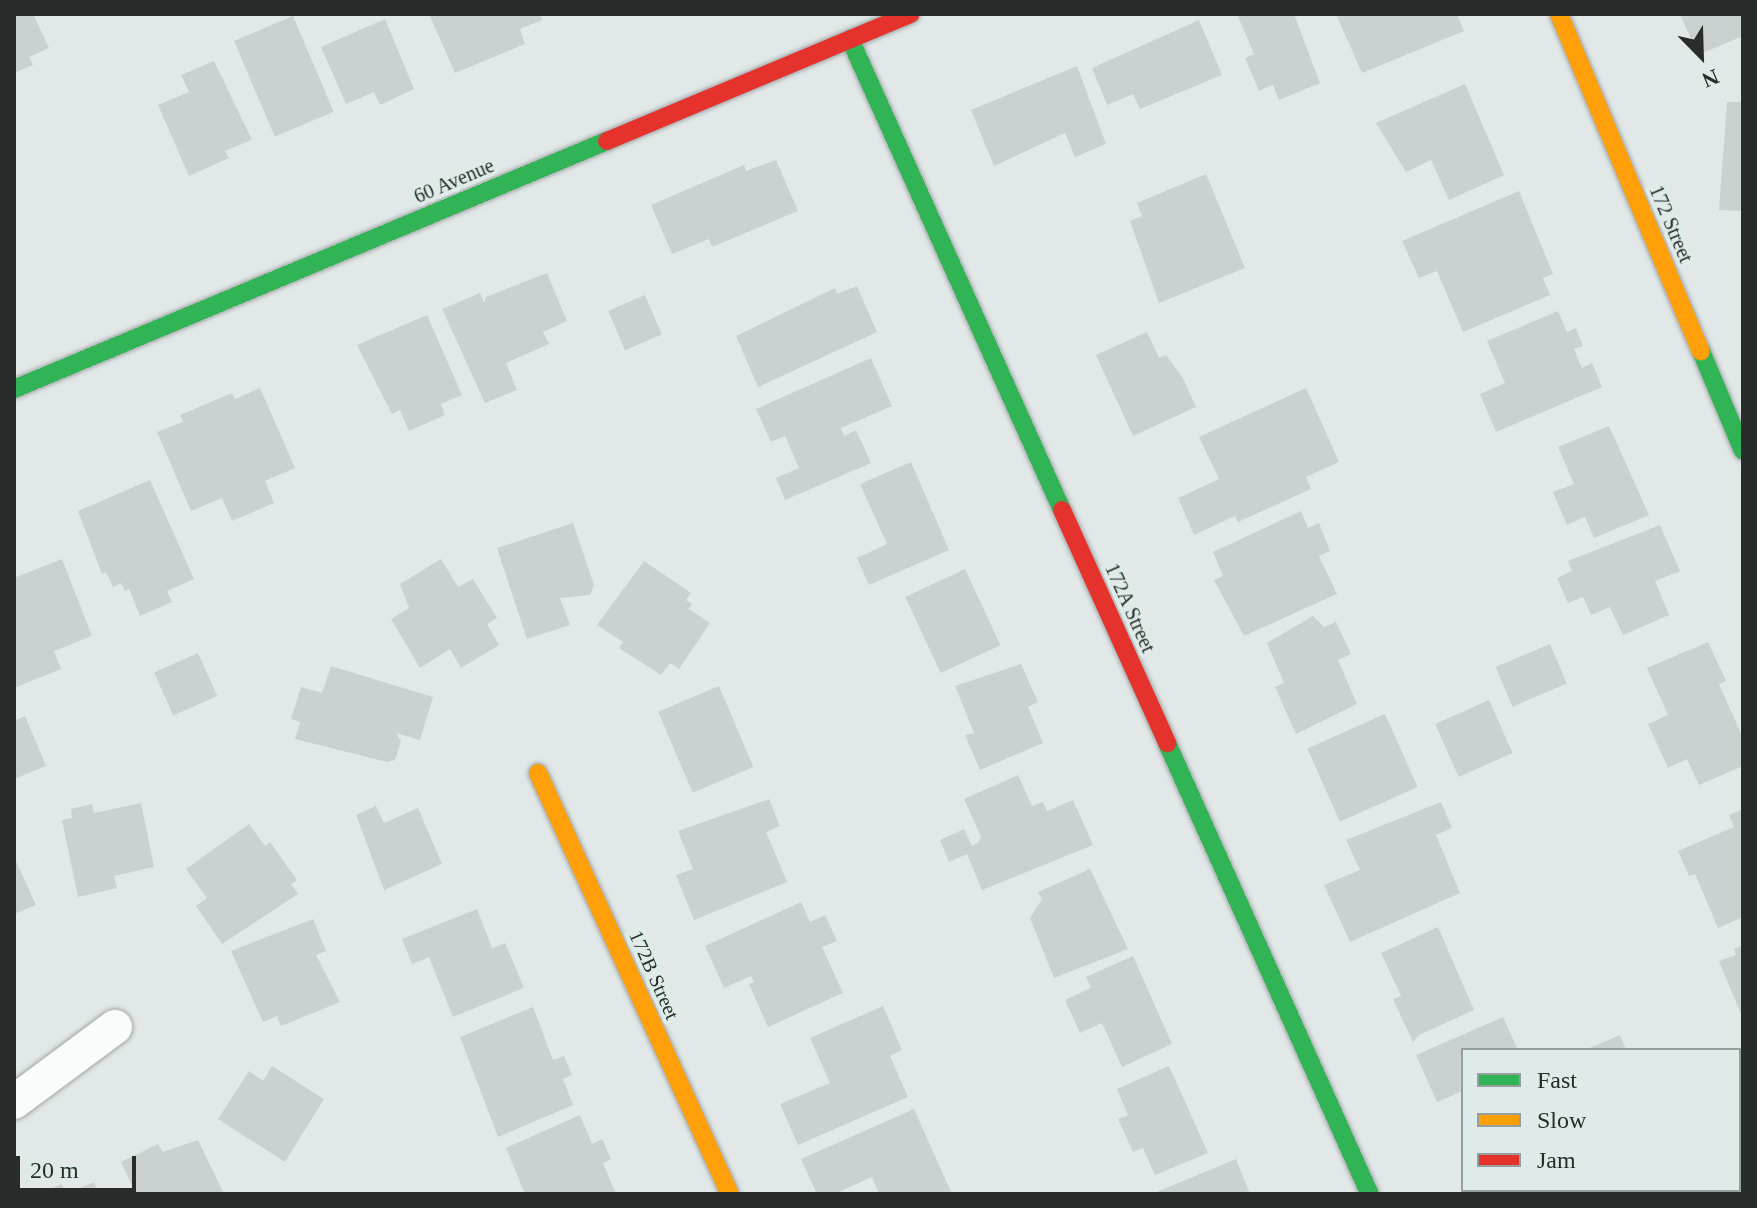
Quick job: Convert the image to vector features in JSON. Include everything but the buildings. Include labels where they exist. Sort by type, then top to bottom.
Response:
[{"type":"street","name":"60 Avenue","points":[[14,389],[910,14]]},
{"type":"street","name":"172 Street","points":[[1559,14],[1743,451]]},
{"type":"street","name":"172A Street","points":[[850,39],[1370,1194]]},
{"type":"street","name":"172B Street","points":[[538,773],[730,1194]]},
{"type":"street","points":[[14,1102],[115,1027]]},
{"type":"traffic: fast","points":[[850,39],[1062,510]]},
{"type":"traffic: fast","points":[[14,389],[607,141]]},
{"type":"traffic: fast","points":[[1701,351],[1743,451]]},
{"type":"traffic: fast","points":[[1167,743],[1370,1194]]},
{"type":"traffic: slow","points":[[1559,14],[1701,351]]},
{"type":"traffic: slow","points":[[538,773],[730,1194]]},
{"type":"traffic: jam","points":[[607,141],[910,14]]},
{"type":"traffic: jam","points":[[1062,510],[1167,743]]}]
